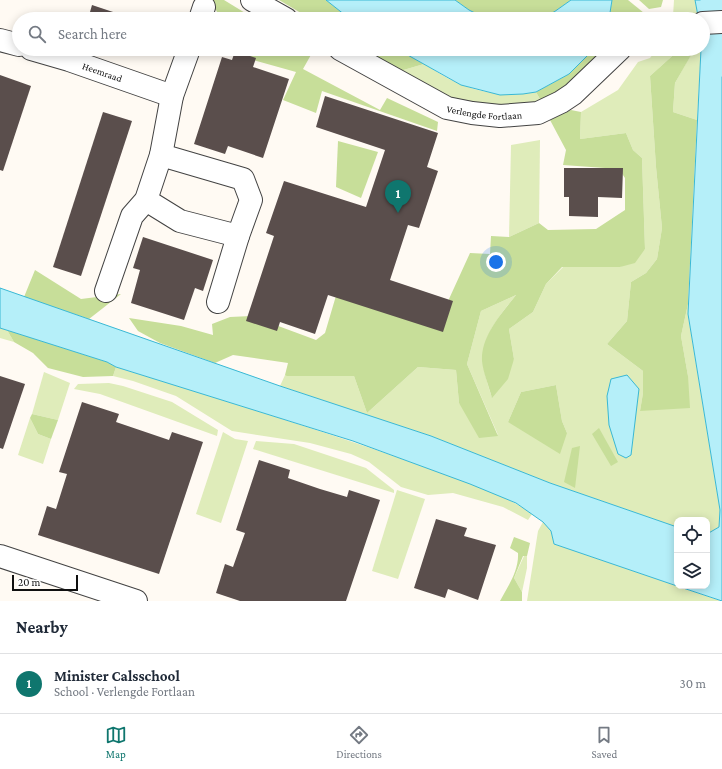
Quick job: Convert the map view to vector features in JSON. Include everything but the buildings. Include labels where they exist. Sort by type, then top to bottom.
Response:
[{"type":"street","points":[[252,0],[273,12]]},
{"type":"street","points":[[710,23],[722,22]]},
{"type":"street","points":[[0,40],[12,43]]},
{"type":"street","name":"Heemraad","points":[[55,56],[172,96]]},
{"type":"street","points":[[106,291],[132,216],[146,200],[161,155],[172,96],[186,56]]},
{"type":"street","name":"Verlengde Fortlaan","points":[[353,56],[447,108],[472,113],[500,116],[538,113],[561,102],[573,94],[613,56]]},
{"type":"street","points":[[161,155],[243,179],[251,200],[238,236],[218,302]]},
{"type":"street","points":[[146,200],[180,221],[238,236]]},
{"type":"street","points":[[0,556],[128,600]]},
{"type":"green space","points":[[197,0],[224,0],[244,12],[216,12]]},
{"type":"green space","points":[[279,0],[326,0],[341,12],[299,12]]},
{"type":"green space","points":[[455,0],[571,0],[554,12],[473,12]]},
{"type":"green space","points":[[612,0],[628,0],[643,12],[610,12]]},
{"type":"green space","points":[[639,0],[663,0],[661,7],[649,9]]},
{"type":"green space","points":[[674,0],[695,0],[697,12],[673,12]]},
{"type":"green space","points":[[238,56],[310,56],[303,69],[380,110],[387,98],[438,122],[437,131],[322,91],[316,113],[283,100],[296,72]]},
{"type":"green space","points":[[375,56],[410,56],[424,64],[400,71]]},
{"type":"green space","points":[[587,56],[598,56],[570,87],[541,101],[536,92],[569,74]]},
{"type":"green space","points":[[652,56],[672,56],[650,76],[662,228],[657,259],[646,273],[631,282],[627,321],[607,344],[643,371],[643,393],[640,411],[688,376],[681,336],[688,304],[688,315],[720,510],[719,527],[710,532],[710,517],[674,517],[674,526],[550,483],[431,436],[280,386],[285,375],[354,376],[367,413],[418,367],[456,370],[459,403],[498,435],[467,364],[481,311],[516,295],[494,325],[486,342],[483,365],[492,397],[514,359],[509,329],[533,312],[546,284],[563,267],[620,267],[645,249],[642,158],[633,150],[626,133],[580,139],[581,112],[618,90],[638,62]],"holes":[[[556,385],[562,421],[567,433],[508,422],[521,392]]]},
{"type":"green space","points":[[672,56],[691,56],[675,83],[673,112],[697,120],[688,304],[681,336],[688,376],[690,408],[640,411],[643,393],[643,371],[607,344],[627,321],[631,282],[646,273],[657,259],[662,228],[650,76]]},
{"type":"green space","points":[[690,56],[701,56],[697,120],[673,112],[675,83]]},
{"type":"green space","points":[[424,64],[452,81],[471,88],[499,94],[526,94],[536,92],[541,101],[529,106],[503,107],[451,101],[400,71]]},
{"type":"green space","points":[[571,110],[581,112],[580,139],[626,133],[633,150],[642,158],[645,249],[635,263],[620,267],[562,267],[546,284],[533,312],[509,329],[514,359],[508,379],[492,398],[482,361],[485,343],[493,326],[516,295],[481,311],[467,364],[498,436],[479,438],[459,403],[456,370],[418,367],[367,413],[354,376],[287,376],[285,375],[288,363],[233,355],[215,363],[160,343],[138,331],[129,318],[181,326],[213,335],[212,324],[230,317],[251,316],[316,340],[325,333],[343,272],[348,300],[440,328],[449,299],[470,253],[490,254],[491,236],[509,237],[539,223],[548,230],[596,229],[625,210],[625,178],[619,169],[563,165],[566,150],[550,120]]},
{"type":"green space","points":[[540,140],[539,223],[509,237],[511,145]]},
{"type":"green space","points":[[338,141],[378,152],[361,198],[336,187]]},
{"type":"green space","points":[[35,270],[81,299],[121,294],[89,319],[24,297]]},
{"type":"green space","points":[[0,328],[7,330],[14,342],[0,338]]},
{"type":"green space","points":[[7,330],[107,362],[116,367],[113,376],[83,377],[48,368],[33,353],[14,342]]},
{"type":"green space","points":[[116,367],[302,425],[459,479],[490,491],[532,514],[528,520],[503,507],[453,493],[428,495],[401,487],[369,462],[351,454],[310,443],[232,431],[176,396],[133,381],[113,376]]},
{"type":"green space","points":[[44,372],[70,383],[58,420],[32,414]]},
{"type":"green space","points":[[109,383],[172,402],[218,430],[217,436],[100,394],[74,389],[78,384]]},
{"type":"green space","points":[[556,385],[562,421],[567,433],[560,454],[508,422],[521,392]]},
{"type":"green space","points":[[32,414],[58,420],[51,439],[38,434],[30,418]]},
{"type":"green space","points":[[30,418],[38,434],[51,439],[43,464],[18,455]]},
{"type":"green space","points":[[599,428],[618,462],[611,466],[592,434]]},
{"type":"green space","points":[[223,432],[235,439],[248,441],[221,523],[196,514]]},
{"type":"green space","points":[[256,441],[294,444],[366,468],[394,490],[394,493],[253,449]]},
{"type":"green space","points":[[580,446],[575,488],[564,482],[572,448]]},
{"type":"green space","points":[[397,490],[425,499],[398,579],[372,571]]},
{"type":"green space","points":[[543,522],[551,531],[554,544],[674,585],[674,589],[686,589],[721,601],[527,601],[538,531]]},
{"type":"green space","points":[[514,537],[530,543],[527,556],[523,556],[514,578],[522,592],[522,601],[500,601],[517,566],[518,553],[510,548]]},
{"type":"green space","points":[[524,556],[527,556],[527,568],[522,592],[514,578]]},
{"type":"water","points":[[326,0],[455,0],[473,12],[341,12]]},
{"type":"water","points":[[571,0],[612,0],[610,12],[554,12]]},
{"type":"water","points":[[695,0],[722,0],[722,16],[710,16],[710,12],[697,12]]},
{"type":"water","points":[[710,36],[722,37],[722,601],[686,589],[710,589],[710,532],[719,527],[720,510],[688,314],[701,56],[710,56]]},
{"type":"water","points":[[409,56],[587,56],[569,74],[536,92],[500,95],[461,85]]},
{"type":"water","points":[[0,288],[280,386],[431,436],[550,483],[674,526],[674,585],[554,544],[551,531],[543,522],[516,503],[470,484],[353,441],[116,367],[107,362],[0,328]]},
{"type":"water","points":[[627,375],[639,389],[631,455],[626,458],[618,454],[609,425],[607,396],[611,379]]},
{"type":"waterway","points":[[712,0],[714,68]]},
{"type":"place","name":"Minister Calsschool","points":[[398,213]]}]
